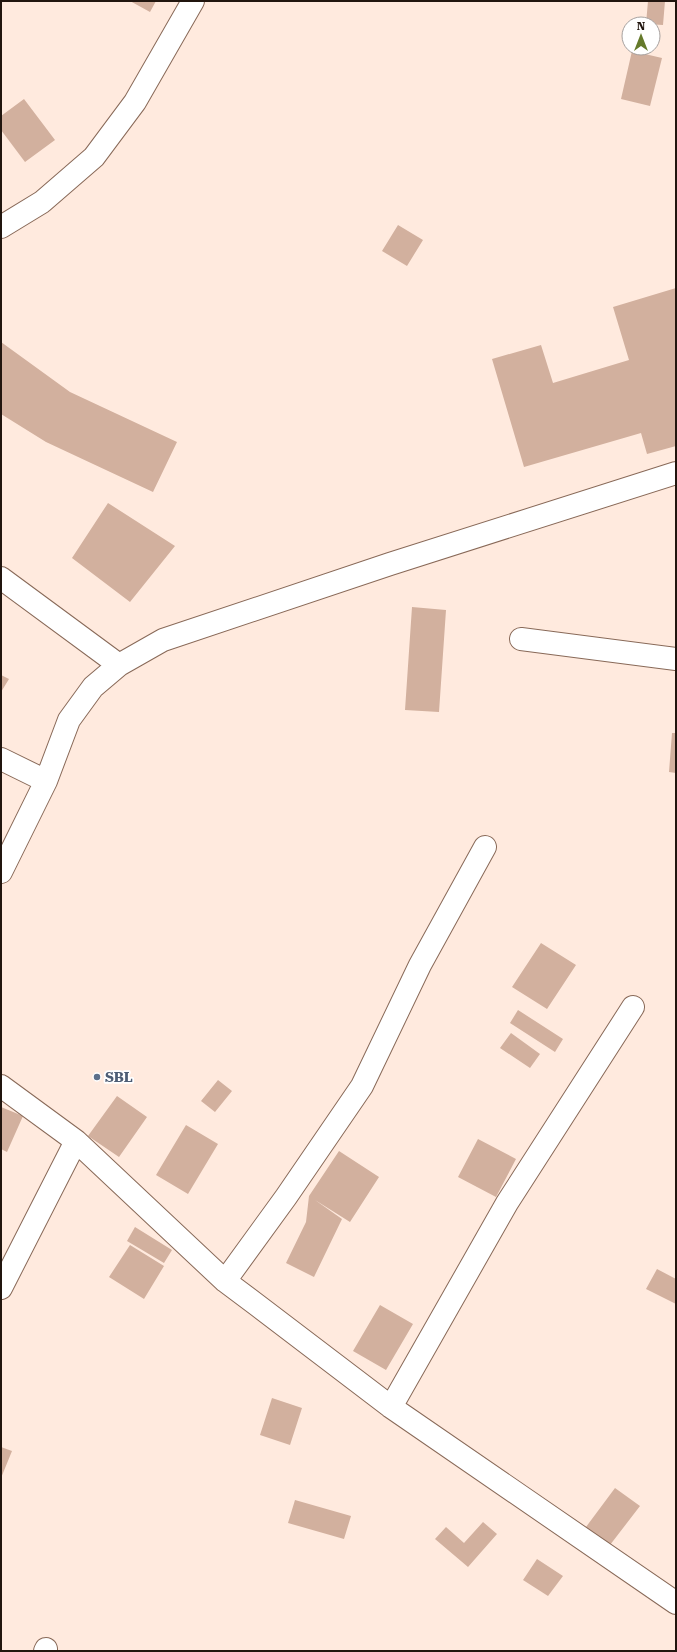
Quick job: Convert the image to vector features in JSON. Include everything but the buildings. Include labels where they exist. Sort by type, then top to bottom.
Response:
[{"type":"street","points":[[2,224],[42,202],[94,156],[135,102],[193,1]]},
{"type":"street","points":[[1,872],[46,781],[69,720],[93,687],[119,665],[163,640],[390,564],[676,473]]},
{"type":"street","points":[[1,578],[119,665]]},
{"type":"street","points":[[521,639],[676,659]]},
{"type":"street","points":[[1,758],[46,781]]},
{"type":"street","points":[[225,1281],[286,1197],[362,1086],[420,965],[485,847]]},
{"type":"street","points":[[391,1407],[507,1203],[633,1006]]},
{"type":"street","points":[[1,1086],[76,1141],[225,1281],[391,1407],[676,1603]]},
{"type":"street","points":[[1,1288],[76,1141]]},
{"type":"place","name":"SBL","points":[[97,1077]]}]
